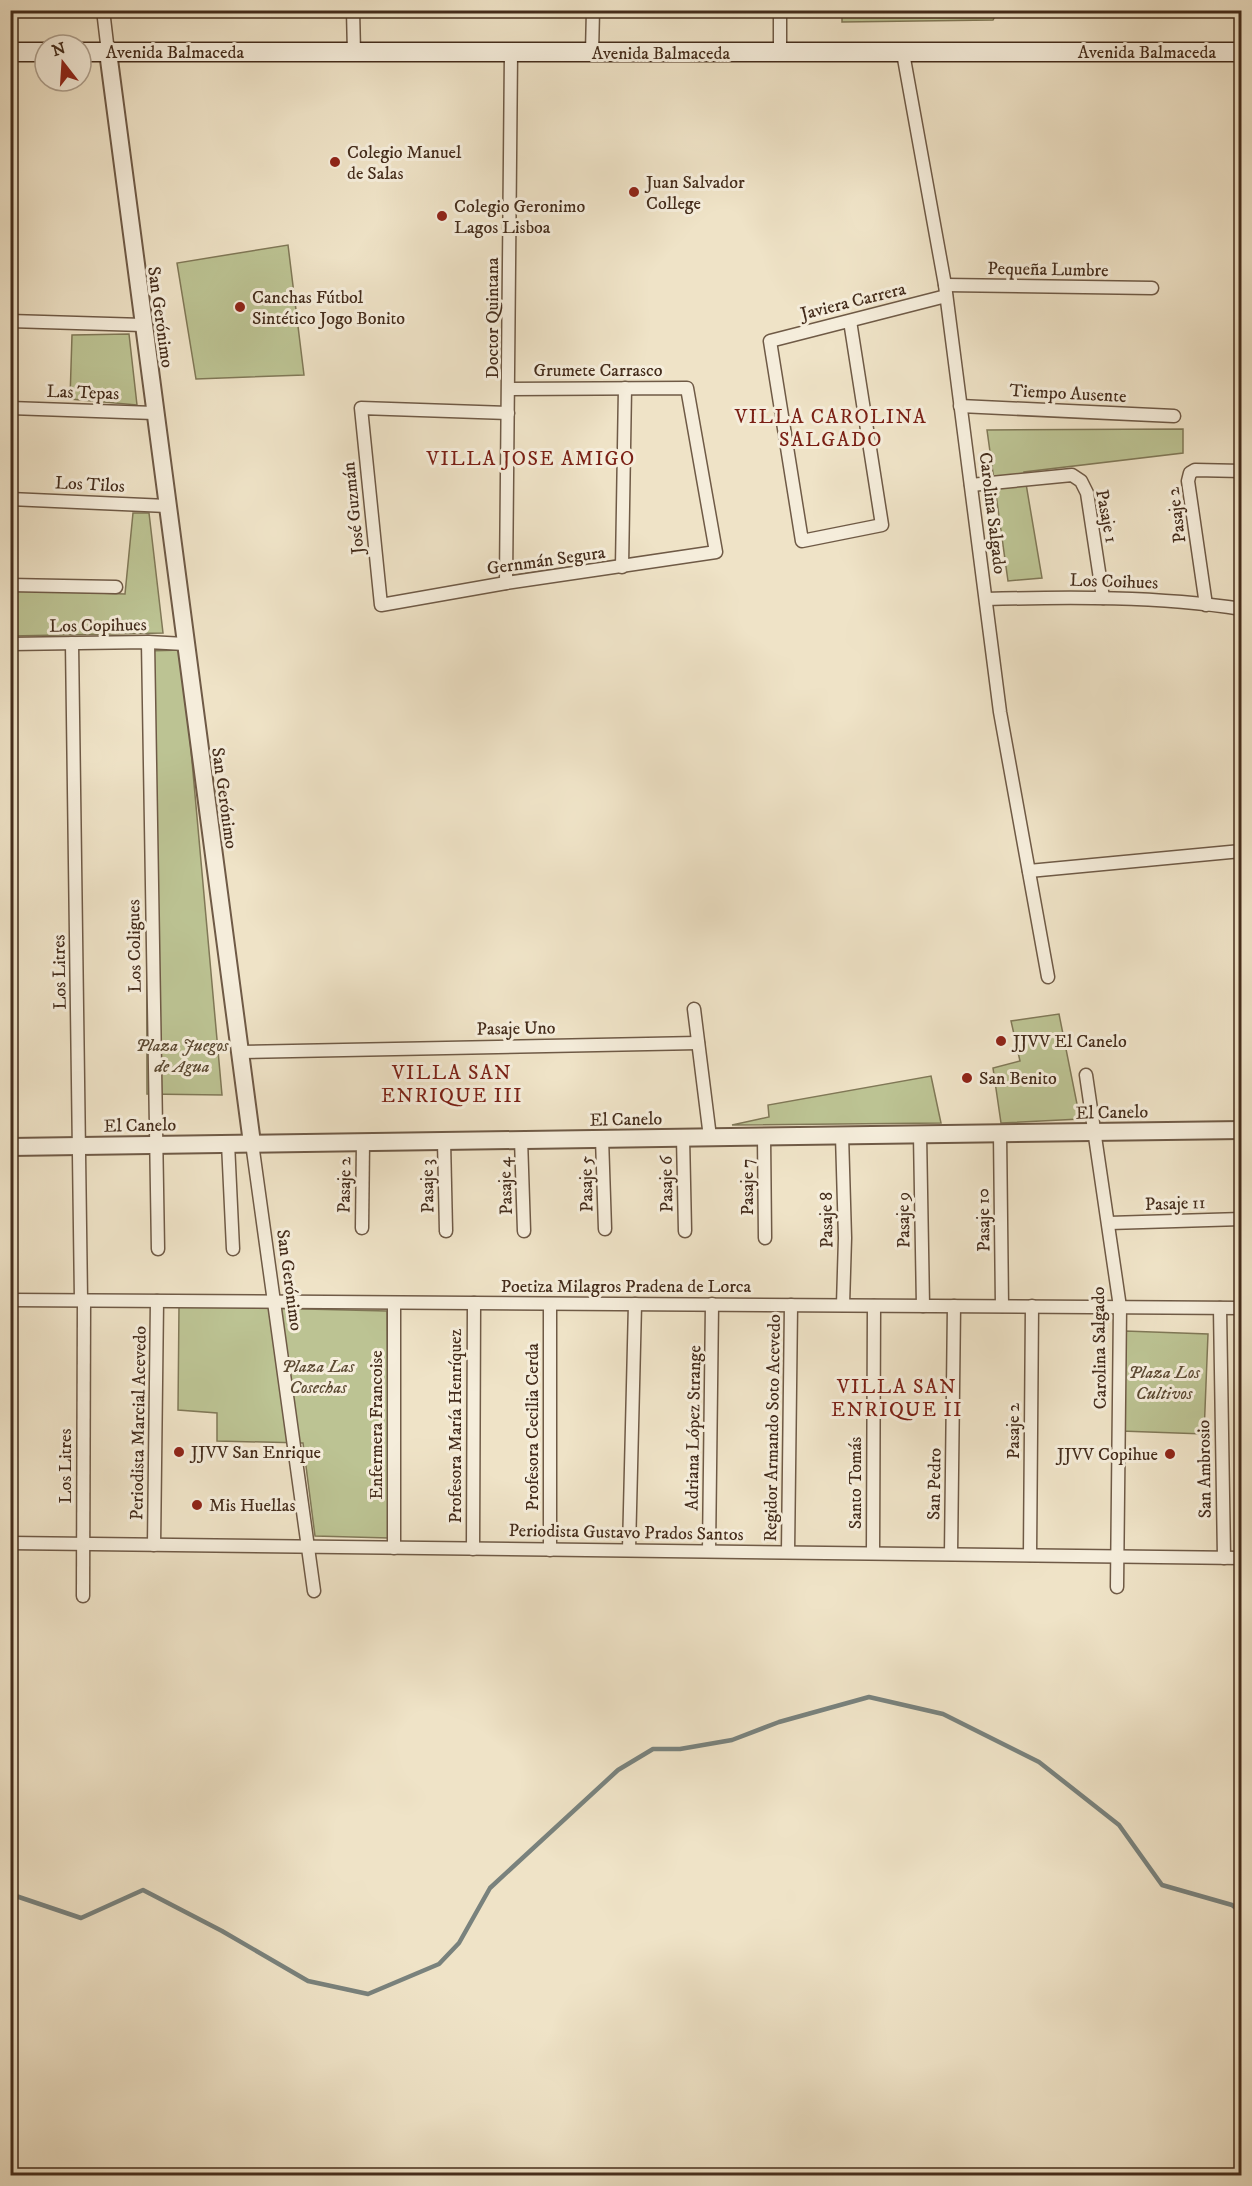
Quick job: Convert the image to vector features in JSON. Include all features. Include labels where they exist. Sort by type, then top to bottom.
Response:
[{"type":"main road","points":[[10,52],[33,52]]},
{"type":"main road","name":"Avenida Balmaceda","points":[[93,52],[1242,52]]},
{"type":"street","name":"San Gerónimo","points":[[103,10],[154,413],[314,1591]]},
{"type":"street","points":[[353,10],[354,52]]},
{"type":"street","points":[[592,53],[593,10]]},
{"type":"street","points":[[780,10],[780,53]]},
{"type":"street","name":"Doctor Quintana","points":[[506,583],[511,52]]},
{"type":"street","name":"Carolina Salgado","points":[[903,53],[945,291],[1000,712],[1048,977]]},
{"type":"street","name":"Pequeña Lumbre","points":[[945,291],[1152,288]]},
{"type":"street","name":"Javiera Carrera","points":[[850,321],[882,525],[802,541],[770,341],[850,321],[945,291]]},
{"type":"street","points":[[10,321],[143,326]]},
{"type":"street","points":[[622,567],[625,388]]},
{"type":"street","name":"Grumete Carrasco","points":[[509,389],[687,388],[716,552]]},
{"type":"street","name":"Tiempo Ausente","points":[[960,405],[1174,416]]},
{"type":"street","name":"Las Tepas","points":[[10,408],[154,413]]},
{"type":"street","name":"José Guzmán","points":[[381,605],[361,408],[508,413]]},
{"type":"street","name":"Pasaje 2","points":[[1206,604],[1188,481],[1190,473],[1195,471],[1242,471]]},
{"type":"street","name":"Pasaje 1","points":[[971,485],[1072,475],[1081,481],[1088,494],[1103,598]]},
{"type":"street","name":"Los Tilos","points":[[10,499],[167,506]]},
{"type":"street","name":"Gernmán Segura","points":[[381,605],[506,583],[716,552]]},
{"type":"street","points":[[10,585],[116,587]]},
{"type":"street","name":"Los Coihues","points":[[986,599],[1103,598],[1206,604],[1242,609]]},
{"type":"street","name":"Los Copihues","points":[[10,644],[148,642],[185,644]]},
{"type":"street","name":"Los Coligues","points":[[148,642],[158,1249]]},
{"type":"street","name":"Los Litres","points":[[72,643],[82,1300],[83,1596]]},
{"type":"street","points":[[1029,871],[1240,852]]},
{"type":"street","points":[[694,1009],[710,1137]]},
{"type":"street","name":"Pasaje Uno","points":[[240,1052],[698,1043]]},
{"type":"street","name":"Carolina Salgado","points":[[1086,1075],[1120,1307],[1117,1587]]},
{"type":"street","name":"El Canelo","points":[[10,1147],[1242,1130]]},
{"type":"street","name":"Pasaje 10","points":[[1000,1133],[1002,1306]]},
{"type":"street","name":"Pasaje 9","points":[[920,1134],[923,1306]]},
{"type":"street","name":"Pasaje 8","points":[[842,1135],[845,1238],[843,1305]]},
{"type":"street","name":"Pasaje 7","points":[[764,1136],[765,1238]]},
{"type":"street","name":"Pasaje 6","points":[[683,1137],[685,1231]]},
{"type":"street","name":"Pasaje 5","points":[[602,1138],[605,1229]]},
{"type":"street","name":"Pasaje 4","points":[[521,1139],[524,1231]]},
{"type":"street","name":"Pasaje 3","points":[[444,1141],[446,1231]]},
{"type":"street","name":"Pasaje 2","points":[[362,1228],[363,1142]]},
{"type":"street","points":[[228,1143],[233,1249]]},
{"type":"street","name":"Pasaje 11","points":[[1109,1222],[1242,1219]]},
{"type":"street","name":"Poetiza Milagros Pradena de Lorca","points":[[10,1300],[1242,1308]]},
{"type":"street","name":"Periodista Marcial Acevedo","points":[[154,1545],[158,1301]]},
{"type":"street","name":"Enfermera Francoise","points":[[394,1303],[394,1548]]},
{"type":"street","name":"Profesora María Henríquez","points":[[472,1549],[474,1303]]},
{"type":"street","name":"Profesora Cecilia Cerda","points":[[550,1304],[550,1550]]},
{"type":"street","points":[[629,1550],[635,1304]]},
{"type":"street","name":"Adriana López Strange","points":[[709,1551],[712,1304]]},
{"type":"street","name":"Regidor Armando Soto Acevedo","points":[[788,1552],[791,1305]]},
{"type":"street","name":"Santo Tomás","points":[[873,1553],[874,1306]]},
{"type":"street","name":"San Pedro","points":[[951,1554],[954,1306]]},
{"type":"street","name":"Pasaje 2","points":[[1030,1555],[1032,1306]]},
{"type":"street","name":"San Ambrosio","points":[[1220,1308],[1224,1558]]},
{"type":"street","name":"Periodista Gustavo Prados Santos","points":[[10,1543],[1242,1558]]},
{"type":"green space","points":[[842,10],[998,11],[993,20],[842,22]]},
{"type":"green space","name":"Canchas Fútbol Sintético Jogo Bonito","points":[[288,245],[304,375],[196,379],[177,263]]},
{"type":"green space","points":[[129,334],[137,405],[70,399],[72,335]]},
{"type":"green space","points":[[1183,429],[1183,453],[1024,472],[1042,578],[1008,581],[987,430]]},
{"type":"green space","points":[[133,513],[149,513],[163,633],[11,636],[11,590],[125,594]]},
{"type":"green space","name":"Plaza Juegos de Agua","points":[[182,650],[222,1095],[147,1094],[146,651]]},
{"type":"green space","points":[[1059,1014],[1080,1119],[1001,1123],[993,1068],[1020,1061],[1011,1021]]},
{"type":"green space","points":[[931,1076],[941,1123],[732,1125],[769,1117],[768,1105]]},
{"type":"green space","name":"Plaza Las Cosechas","points":[[179,1306],[387,1311],[389,1538],[315,1536],[303,1443],[217,1441],[217,1413],[178,1410]]},
{"type":"green space","name":"Plaza Los Cultivos","points":[[1125,1331],[1208,1334],[1204,1434],[1121,1431]]},
{"type":"waterway","points":[[10,1894],[81,1918],[143,1890],[222,1931],[308,1981],[368,1994],[439,1964],[459,1943],[490,1888],[618,1770],[653,1749],[680,1749],[732,1740],[779,1722],[869,1697],[943,1714],[1039,1762],[1119,1825],[1162,1885],[1232,1905],[1242,1913]]},
{"type":"place","name":"Colegio Manuel de Salas","points":[[335,162]]},
{"type":"place","name":"Juan Salvador College","points":[[634,192]]},
{"type":"place","name":"Colegio Geronimo Lagos Lisboa","points":[[442,216]]},
{"type":"place","name":"Canchas Fútbol Sintético Jogo Bonito","points":[[240,307]]},
{"type":"place","name":"JJVV El Canelo","points":[[1001,1041]]},
{"type":"place","name":"San Benito","points":[[967,1078]]},
{"type":"place","name":"JJVV San Enrique","points":[[179,1452]]},
{"type":"place","name":"JJVV Copihue","points":[[1170,1454]]},
{"type":"place","name":"Mis Huellas","points":[[197,1505]]},
{"type":"district","name":"VILLA CAROLINA SALGADO","points":[[831,428]]},
{"type":"district","name":"VILLA JOSE AMIGO","points":[[531,458]]},
{"type":"district","name":"VILLA SAN ENRIQUE III","points":[[452,1084]]},
{"type":"district","name":"VILLA SAN ENRIQUE II","points":[[897,1398]]}]
